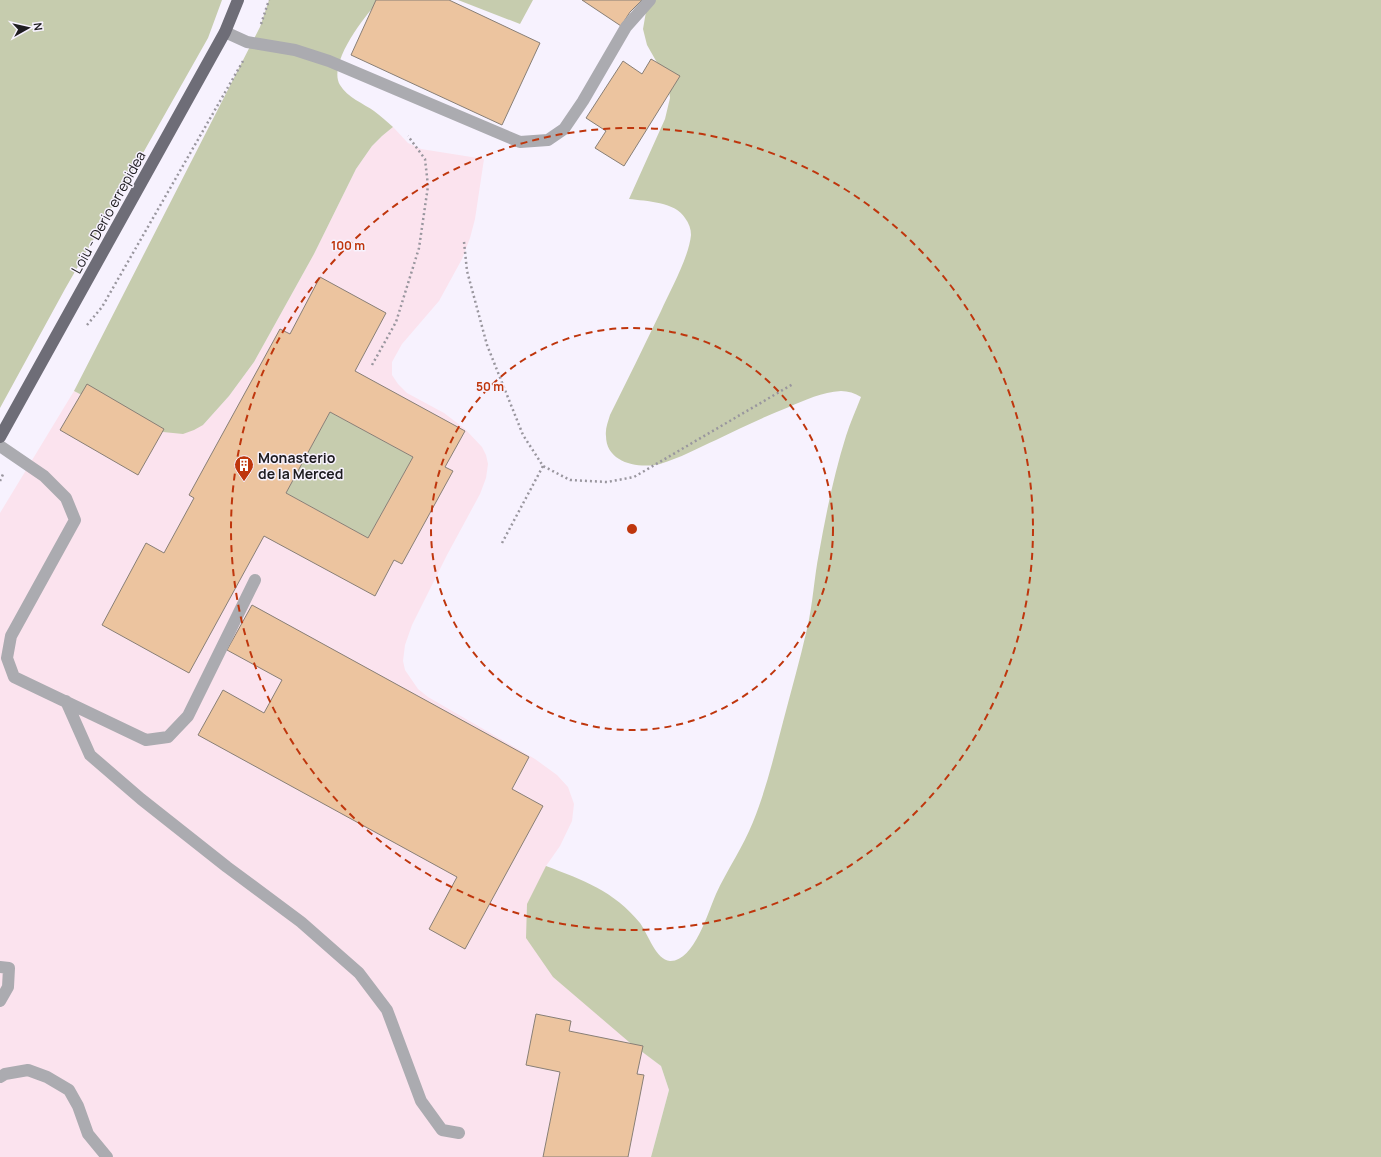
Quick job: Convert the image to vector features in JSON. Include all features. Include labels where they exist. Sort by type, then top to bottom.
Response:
[{"type":"main road","name":"Loiu - Derio errepidea","points":[[0,437],[225,32],[238,0]]},
{"type":"lane","points":[[225,32],[246,42],[295,50],[329,61],[520,142],[548,140],[564,128],[583,100],[626,27],[650,0]]},
{"type":"lane","points":[[0,446],[44,476],[66,498],[76,520],[11,636],[7,658],[14,677],[146,740],[168,736],[188,716],[255,580]]},
{"type":"lane","points":[[66,701],[90,755],[147,804],[227,867],[301,922],[359,973],[386,1010],[421,1101],[442,1130],[459,1133]]},
{"type":"lane","points":[[0,967],[9,968],[8,987],[0,1001]]},
{"type":"lane","points":[[0,1077],[5,1074],[28,1070],[47,1077],[69,1090],[78,1106],[88,1134],[108,1157]]},
{"type":"path","points":[[82,331],[102,307],[252,43],[261,24],[269,0]]},
{"type":"path","points":[[372,365],[396,322],[419,248],[428,186],[424,159],[408,136]]},
{"type":"path","points":[[464,242],[467,271],[487,345],[523,435],[543,466],[570,480],[607,482],[634,477],[793,384]]},
{"type":"path","points":[[0,481],[12,455]]},
{"type":"path","points":[[502,543],[543,466]]},
{"type":"shaded area","points":[[393,127],[408,143],[421,149],[484,159],[475,219],[462,259],[439,301],[402,344],[392,362],[392,375],[398,384],[407,393],[444,413],[465,429],[482,447],[488,464],[486,478],[480,494],[412,625],[405,645],[403,661],[405,670],[418,689],[428,697],[535,759],[557,775],[568,787],[574,804],[572,821],[560,846],[546,866],[629,1042],[661,1066],[669,1090],[651,1157],[0,1157],[0,513],[74,391],[134,422],[203,425],[229,396],[254,362],[314,254],[356,169],[372,146]]},
{"type":"green space","points":[[0,0],[222,0],[208,38],[65,289],[0,408]]},
{"type":"green space","points":[[269,0],[380,0],[357,28],[350,40],[343,53],[337,76],[340,85],[347,93],[374,111],[393,127],[372,146],[356,169],[314,254],[254,362],[229,396],[203,425],[194,430],[183,434],[163,432],[134,422],[74,391],[260,27]]},
{"type":"green space","points":[[458,0],[533,0],[520,24]]},
{"type":"green space","points":[[648,0],[1381,0],[1381,1157],[651,1157],[669,1090],[661,1066],[629,1042],[553,977],[526,938],[527,904],[546,866],[573,876],[597,888],[620,903],[640,923],[656,951],[665,960],[670,961],[679,959],[693,945],[699,935],[720,885],[749,831],[766,785],[807,629],[817,562],[834,479],[848,431],[861,397],[851,392],[841,391],[814,397],[752,423],[682,456],[660,464],[643,466],[625,462],[611,452],[607,445],[606,431],[610,415],[679,274],[690,244],[691,235],[690,226],[681,213],[675,209],[660,203],[629,199],[665,119],[670,98],[668,82],[647,45],[643,29]]},
{"type":"green space","points":[[330,412],[413,457],[368,538],[286,493]]},
{"type":"building","points":[[376,0],[449,0],[540,43],[502,125],[351,55]]},
{"type":"building","points":[[582,0],[642,0],[630,12],[621,26]]},
{"type":"building","points":[[651,59],[680,76],[624,166],[595,148],[606,131],[586,118],[623,61],[642,74]]},
{"type":"building","name":"Monasterio de la Merced","points":[[320,277],[386,313],[355,371],[465,431],[445,467],[453,471],[402,564],[394,560],[375,596],[264,536],[189,673],[102,625],[146,543],[164,553],[194,498],[189,495],[280,329],[290,334]],"holes":[[[330,412],[413,457],[368,538],[286,493]]]},
{"type":"building","points":[[87,384],[164,429],[138,475],[60,430]]},
{"type":"building","points":[[252,605],[529,757],[512,789],[543,806],[465,949],[429,929],[457,877],[198,735],[223,690],[264,713],[282,680],[227,650]]},
{"type":"building","points":[[536,1014],[571,1021],[569,1031],[643,1046],[637,1074],[644,1075],[628,1157],[543,1157],[560,1072],[526,1065]]},
{"type":"place","name":"Monasterio de la Merced","points":[[244,482]]}]
